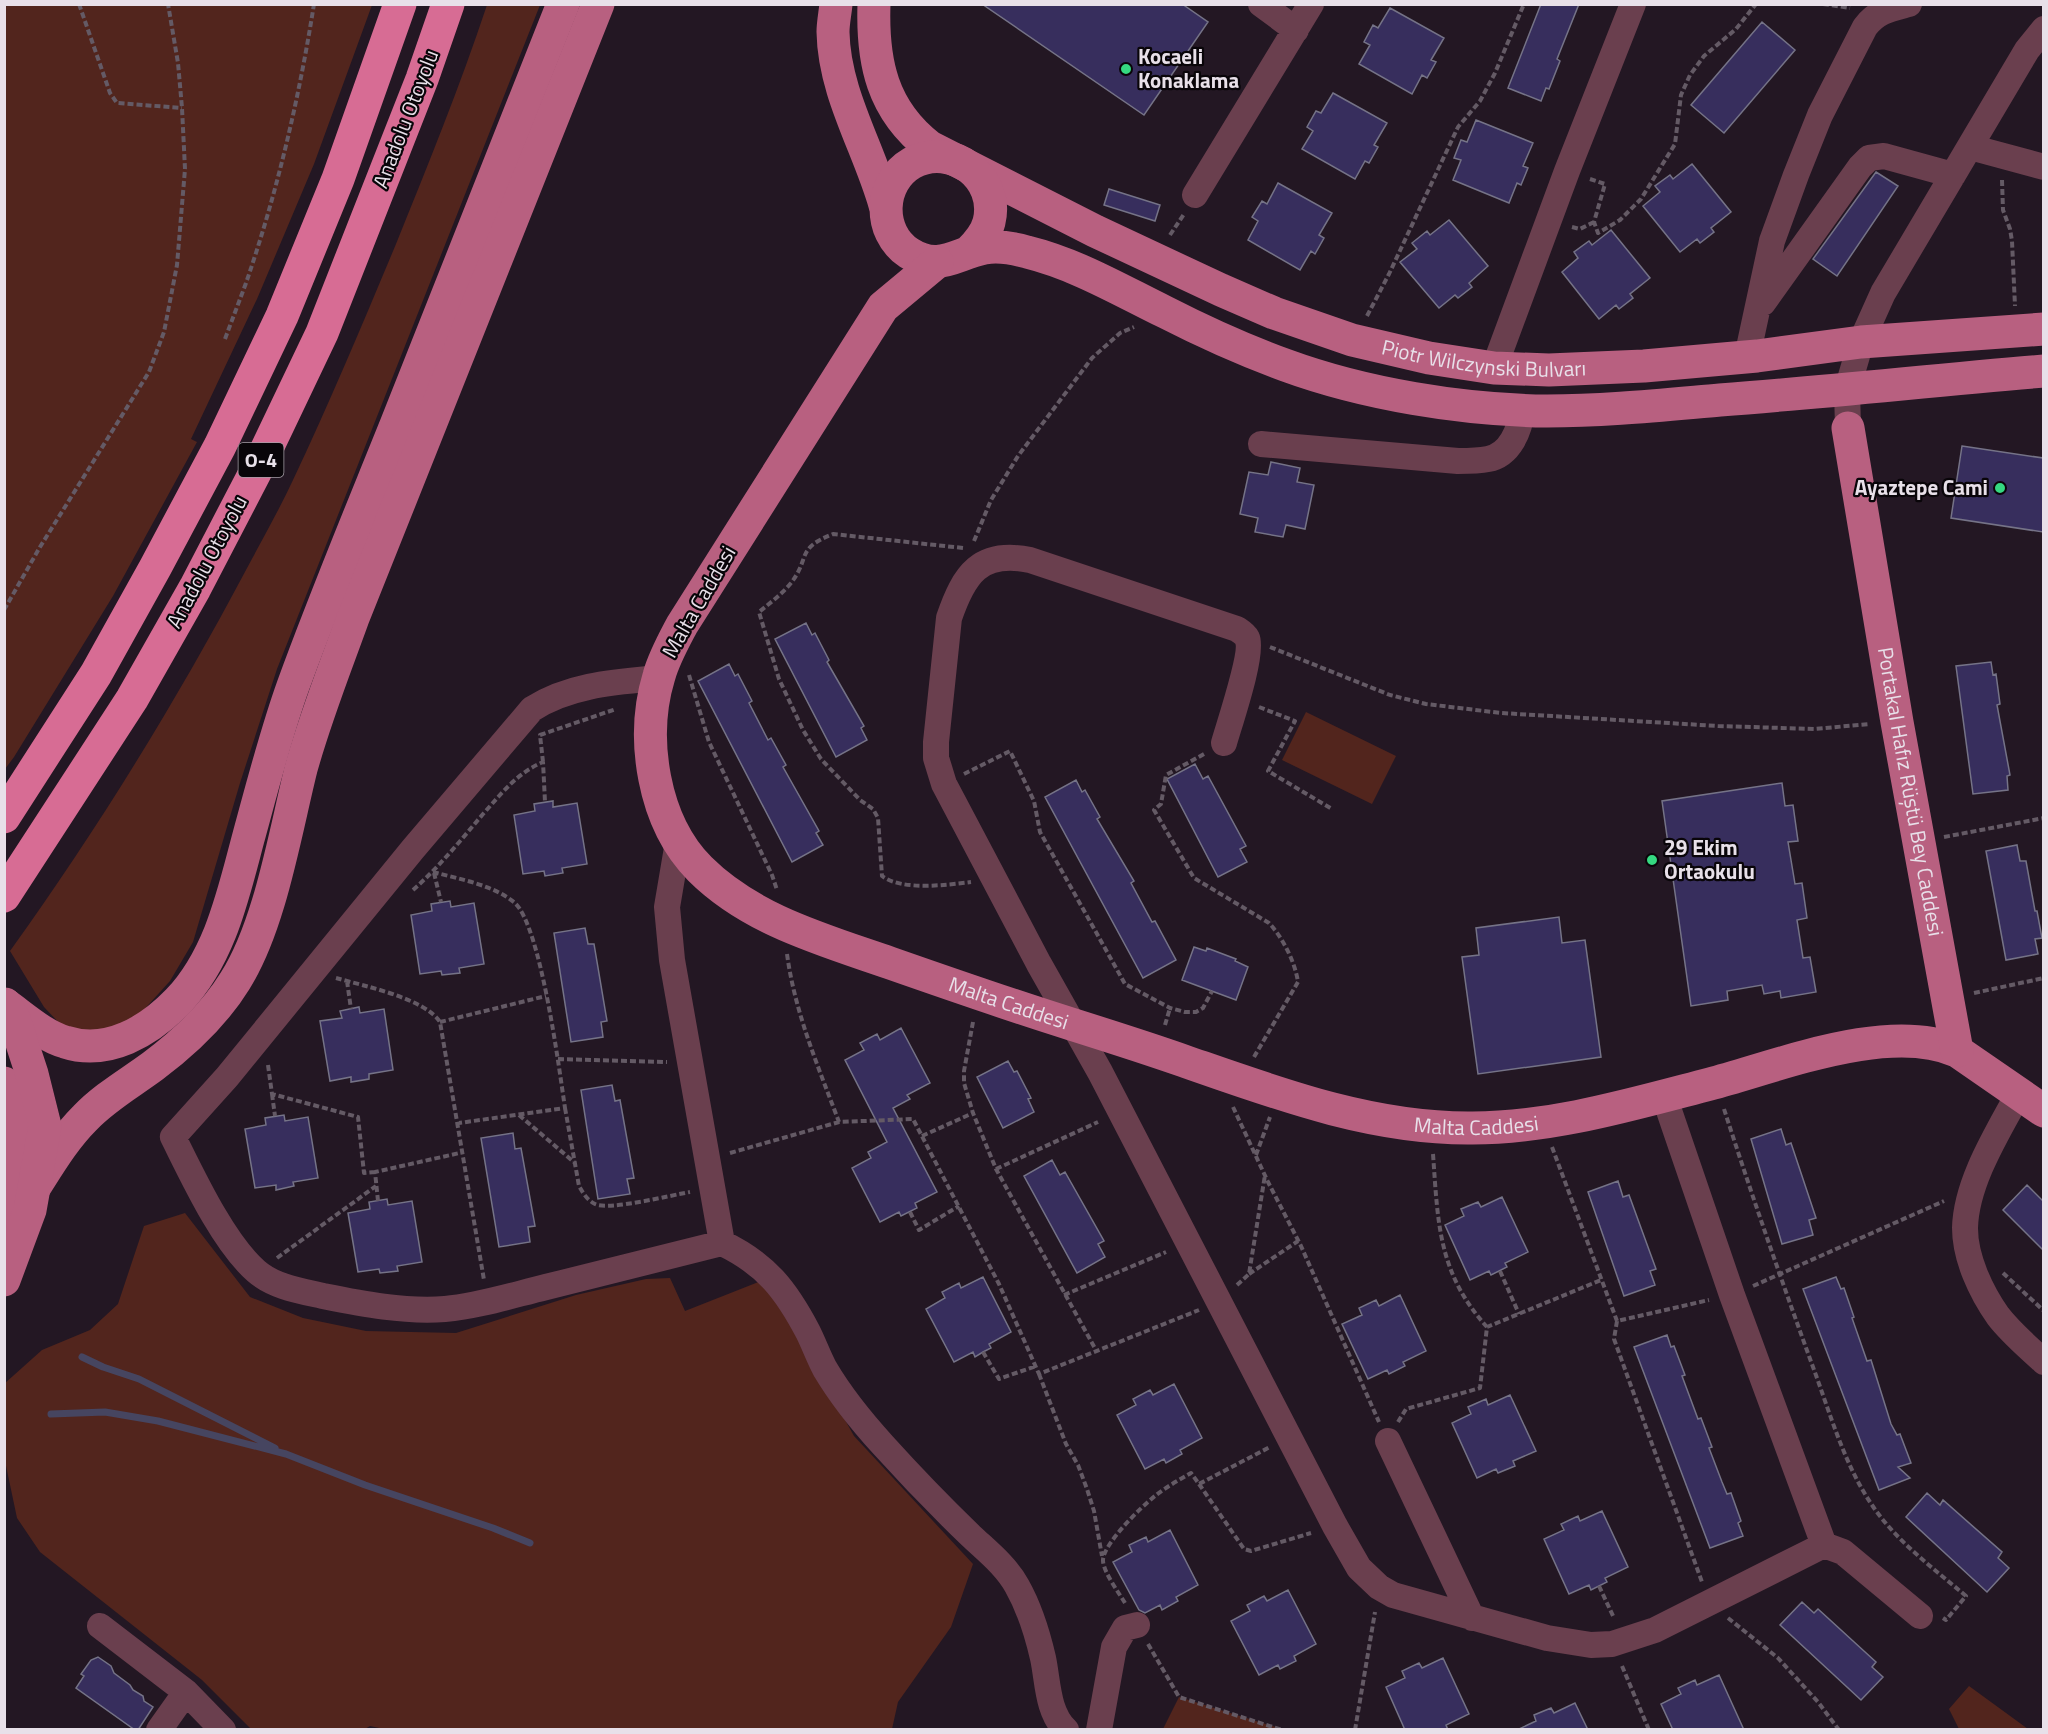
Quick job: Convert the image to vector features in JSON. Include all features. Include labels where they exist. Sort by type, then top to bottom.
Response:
[{"type":"highway","name":"Anadolu Otoyolu","points":[[4,817],[96,674],[220,446],[282,316],[334,190],[400,4]]},
{"type":"highway","name":"Anadolu Otoyolu","points":[[9,890],[132,699],[195,588],[260,463],[322,333],[422,79],[448,4]]},
{"type":"main road","points":[[5,1004],[41,1030],[63,1042],[86,1047],[106,1046],[128,1038],[153,1023],[179,1000],[203,969],[230,904],[284,710],[325,597],[563,4]]},
{"type":"main road","points":[[34,1188],[62,1144],[85,1117],[115,1091],[153,1066],[189,1037],[213,1012],[236,980],[253,945],[269,896],[302,766],[349,629],[598,4]]},
{"type":"main road","points":[[836,4],[833,32],[836,63],[841,83],[877,176],[887,223],[894,238],[905,251],[920,259],[937,262]]},
{"type":"main road","name":"Piotr Wilczynski Bulvarı","points":[[874,4],[873,33],[877,65],[887,96],[900,118],[919,139],[930,147],[1056,212],[1183,273],[1274,313],[1352,340],[1406,353],[1494,368],[1549,370],[1644,366],[1747,357],[2029,322]]},
{"type":"main road","name":"Piotr Wilczynski Bulvarı","points":[[885,205],[889,189],[898,174],[911,163],[928,157],[945,156],[962,162],[976,172],[986,187],[990,205],[989,222],[982,239],[969,252]]},
{"type":"main road","name":"Malta Caddesi","points":[[883,307],[894,238]]},
{"type":"main road","name":"Piotr Wilczynski Bulvarı","points":[[937,262],[954,260],[969,252],[989,247],[1009,247],[1058,260],[1170,315],[1249,350],[1325,378],[1452,404],[1522,410],[1633,407],[2043,371]]},
{"type":"main road","name":"Malta Caddesi","points":[[937,262],[883,307],[667,652],[667,682],[652,715],[653,767],[668,820],[678,842],[698,867],[736,899],[819,939],[1279,1094],[1344,1113],[1431,1126],[1469,1128],[1508,1126],[1638,1103],[1764,1068],[1878,1042],[1903,1040],[1923,1042],[1942,1045],[1957,1052]]},
{"type":"main road","name":"Portakal Hafız Rüştü Bey Caddesi","points":[[1848,428],[1897,722],[1957,1052]]},
{"type":"main road","points":[[4,1280],[30,1210],[45,1126],[29,1063],[14,1019],[5,1004]]},
{"type":"main road","points":[[1957,1052],[2031,1102]]},
{"type":"main road","points":[[4,1083],[13,1108],[14,1163],[4,1232]]},
{"type":"street","points":[[1261,4],[1296,30]]},
{"type":"street","points":[[1195,195],[1311,4]]},
{"type":"street","points":[[1494,368],[1567,171],[1633,4]]},
{"type":"street","points":[[1747,357],[1773,241],[1796,175],[1824,106],[1865,27],[1873,17],[1881,11],[1909,4]]},
{"type":"street","points":[[1848,428],[1847,390],[1861,342],[1883,294],[2027,50],[2043,29]]},
{"type":"street","points":[[1970,147],[2043,167]]},
{"type":"street","points":[[1756,313],[1860,167],[1869,158],[1884,156],[1953,175]]},
{"type":"street","points":[[1261,444],[1458,461],[1490,459],[1512,442],[1520,425],[1522,410]]},
{"type":"street","points":[[1224,743],[1248,656],[1248,638],[1237,629],[1015,557],[1000,557],[987,561],[968,576],[950,618],[936,742],[939,769],[944,784],[1121,1111],[1335,1526],[1359,1568],[1380,1587],[1408,1600],[1568,1642],[1591,1645],[1618,1642],[1655,1630],[1824,1545]]},
{"type":"street","points":[[667,682],[618,681],[591,686],[546,700],[532,709],[413,849],[227,1077],[173,1137],[201,1192],[231,1241],[257,1272],[272,1282],[301,1291],[387,1308],[447,1309],[722,1243],[743,1253],[762,1266],[780,1286],[807,1331],[825,1369],[882,1444],[1000,1563],[1016,1583],[1031,1612],[1052,1705],[1059,1723],[1066,1730]]},
{"type":"street","points":[[678,842],[667,907],[672,960],[692,1062],[722,1243]]},
{"type":"street","points":[[1664,1096],[1732,1295],[1824,1545],[1842,1552],[1920,1616]]},
{"type":"street","points":[[2031,1102],[1994,1139],[1974,1187],[1967,1214],[1966,1242],[1978,1280],[1999,1317],[2043,1362]]},
{"type":"street","points":[[1388,1441],[1472,1618]]},
{"type":"street","points":[[1100,1730],[1114,1647],[1125,1628],[1137,1624]]},
{"type":"street","points":[[100,1626],[186,1692],[223,1730]]},
{"type":"street","points":[[159,1730],[186,1692]]},
{"type":"path","points":[[79,4],[110,93],[117,103],[182,108]]},
{"type":"path","points":[[4,610],[40,547],[149,372],[160,342],[177,265],[185,169],[178,63],[168,4]]},
{"type":"path","points":[[225,339],[246,282],[288,140],[303,74],[314,4]]},
{"type":"path","points":[[1352,340],[1389,274],[1458,127],[1480,101],[1495,72],[1524,4]]},
{"type":"path","points":[[1567,171],[1605,184],[1594,222],[1599,233],[1632,210],[1675,144],[1681,95],[1690,75],[1704,56],[1736,28],[1756,4]]},
{"type":"path","points":[[2003,156],[2002,198],[2029,322]]},
{"type":"path","points":[[1166,243],[1195,195]]},
{"type":"path","points":[[995,879],[943,885],[903,884],[890,881],[882,876],[878,818],[873,809],[860,800],[821,759],[802,730],[779,679],[759,612],[793,580],[807,549],[816,540],[833,534],[973,549],[991,500],[1018,456],[1092,358],[1120,333],[1143,325]]},
{"type":"path","points":[[1248,638],[1390,695],[1426,704],[1501,713],[1729,727],[1815,729],[1897,722]]},
{"type":"path","points":[[545,802],[540,735],[667,682],[709,742],[772,874],[784,924],[795,1000],[804,1032],[839,1122]]},
{"type":"path","points":[[1236,699],[1295,721],[1268,771],[1332,810]]},
{"type":"path","points":[[1224,743],[1166,776],[1161,804],[1154,810],[1194,878],[1269,923],[1277,932],[1296,971],[1298,982],[1231,1078],[1235,1113],[1298,1241],[1388,1441]]},
{"type":"path","points":[[944,784],[1010,751],[1034,801],[1040,832],[1125,984],[1170,1008],[1185,1012],[1196,1012],[1203,1008],[1212,991]]},
{"type":"path","points":[[410,893],[433,872],[510,783],[527,768],[543,762]]},
{"type":"path","points":[[1918,842],[2043,818]]},
{"type":"path","points":[[433,872],[441,902]]},
{"type":"path","points":[[433,872],[492,890],[516,905],[522,912],[530,932],[546,996],[579,1186],[585,1196],[595,1205],[609,1206],[712,1188]]},
{"type":"path","points":[[340,969],[333,977],[414,1002],[434,1013],[440,1022],[488,1301]]},
{"type":"path","points":[[1946,999],[2043,978]]},
{"type":"path","points":[[346,981],[351,1009]]},
{"type":"path","points":[[979,994],[964,1071],[966,1095],[996,1169],[1097,1352]]},
{"type":"path","points":[[440,1022],[546,996]]},
{"type":"path","points":[[557,1059],[692,1062]]},
{"type":"path","points":[[267,1064],[275,1116]]},
{"type":"path","points":[[1716,1083],[1839,1440],[1862,1488],[1882,1519],[1897,1536],[1966,1596],[1946,1620],[1932,1608],[1920,1616]]},
{"type":"path","points":[[272,1094],[358,1117],[364,1173],[464,1152]]},
{"type":"path","points":[[1256,1156],[1279,1094]]},
{"type":"path","points":[[459,1123],[565,1108]]},
{"type":"path","points":[[996,1169],[1121,1111]]},
{"type":"path","points":[[922,1136],[973,1113]]},
{"type":"path","points":[[518,1115],[575,1163]]},
{"type":"path","points":[[708,1159],[839,1122],[913,1119],[999,1284],[1036,1366],[1066,1444],[1078,1465],[1087,1489],[1094,1511],[1105,1567],[1179,1697],[1282,1730]]},
{"type":"path","points":[[1542,1121],[1617,1321],[1614,1339],[1710,1604],[1778,1658],[1818,1702],[1839,1730]]},
{"type":"path","points":[[1388,1441],[1406,1409],[1480,1388],[1487,1327],[1471,1309],[1459,1290],[1444,1251],[1431,1126]]},
{"type":"path","points":[[375,1172],[378,1201]]},
{"type":"path","points":[[1249,1274],[1265,1175]]},
{"type":"path","points":[[257,1272],[376,1186]]},
{"type":"path","points":[[1617,1321],[1732,1295],[1974,1187]]},
{"type":"path","points":[[910,1212],[919,1230],[959,1206]]},
{"type":"path","points":[[1039,1374],[1220,1302],[1249,1274],[1298,1241]]},
{"type":"path","points":[[1064,1295],[1189,1242]]},
{"type":"path","points":[[1500,1271],[1519,1314]]},
{"type":"path","points":[[2000,1271],[2043,1311]]},
{"type":"path","points":[[1487,1327],[1602,1280]]},
{"type":"path","points":[[983,1352],[999,1379],[1036,1366]]},
{"type":"path","points":[[1199,1484],[1289,1437]]},
{"type":"path","points":[[1103,1560],[1105,1552],[1124,1527],[1155,1496],[1191,1473],[1244,1549],[1251,1551],[1335,1526]]},
{"type":"path","points":[[1599,1586],[1649,1730]]},
{"type":"path","points":[[1355,1730],[1380,1587]]},
{"type":"shaded area","points":[[4,5],[372,5],[314,164],[257,299],[191,439],[197,442],[113,596],[5,769]]},
{"type":"shaded area","points":[[487,5],[540,5],[277,669],[240,783],[193,942],[170,981],[141,1013],[100,1035],[62,1026],[44,1007],[10,951],[74,859],[164,717],[282,502],[307,451],[396,244],[455,95]]},
{"type":"shaded area","points":[[1306,712],[1396,756],[1372,804],[1282,760]]},
{"type":"shaded area","points":[[185,1213],[250,1297],[303,1318],[366,1331],[456,1333],[576,1295],[646,1279],[670,1278],[685,1311],[761,1281],[771,1287],[854,1436],[973,1564],[951,1627],[898,1702],[892,1729],[389,1730],[370,1726],[363,1730],[251,1729],[202,1680],[40,1552],[17,1518],[5,1461],[4,1384],[42,1350],[90,1330],[118,1304],[144,1226]]},
{"type":"shaded area","points":[[1969,1686],[2028,1729],[1959,1729],[1949,1709]]},
{"type":"shaded area","points":[[1179,1697],[1282,1729],[1163,1729]]},
{"type":"building","name":"Kocaeli Konaklama","points":[[982,4],[1182,4],[1208,22],[1144,115]]},
{"type":"building","points":[[1541,4],[1579,4],[1557,59],[1560,61],[1549,89],[1546,88],[1541,101],[1508,88]]},
{"type":"building","points":[[1390,8],[1444,38],[1431,60],[1436,62],[1427,78],[1422,75],[1412,94],[1359,64],[1370,45],[1364,42],[1373,25],[1378,28]]},
{"type":"building","points":[[1762,22],[1795,50],[1724,133],[1691,105]]},
{"type":"building","points":[[1333,93],[1387,123],[1374,145],[1378,147],[1369,163],[1365,161],[1355,179],[1302,149],[1313,131],[1307,127],[1316,111],[1321,113]]},
{"type":"building","points":[[1476,120],[1533,143],[1523,166],[1528,168],[1521,185],[1517,183],[1509,203],[1453,180],[1461,160],[1454,158],[1461,140],[1467,142]]},
{"type":"building","points":[[1692,164],[1731,212],[1711,228],[1714,232],[1700,243],[1697,239],[1680,252],[1643,206],[1660,192],[1655,186],[1670,175],[1673,179]]},
{"type":"building","points":[[1876,172],[1898,186],[1837,276],[1813,259]]},
{"type":"building","points":[[1278,183],[1332,213],[1319,235],[1324,238],[1315,254],[1311,251],[1300,270],[1248,240],[1258,221],[1252,217],[1262,201],[1267,204]]},
{"type":"building","points":[[1109,189],[1160,205],[1155,221],[1104,205]]},
{"type":"building","points":[[1449,220],[1488,266],[1469,283],[1472,287],[1458,298],[1455,295],[1439,308],[1400,262],[1417,249],[1412,243],[1427,231],[1430,235]]},
{"type":"building","points":[[1611,230],[1650,278],[1630,294],[1633,298],[1619,309],[1616,305],[1599,319],[1562,272],[1578,258],[1574,252],[1589,241],[1592,245]]},
{"type":"building","name":"Ayaztepe Cami","points":[[1962,446],[2043,458],[2043,532],[1951,518]]},
{"type":"building","points":[[1271,462],[1300,468],[1297,482],[1314,485],[1305,529],[1286,525],[1283,537],[1255,532],[1258,518],[1240,514],[1249,472],[1268,475]]},
{"type":"building","points":[[806,623],[812,635],[815,633],[829,660],[827,662],[864,726],[861,728],[867,740],[836,757],[775,639]]},
{"type":"building","points":[[1991,662],[1993,675],[1996,674],[2000,704],[1997,705],[2010,775],[2007,776],[2008,790],[1973,794],[1956,666]]},
{"type":"building","points":[[729,664],[735,676],[738,674],[752,701],[749,703],[768,740],[771,738],[786,765],[783,767],[819,831],[816,833],[823,845],[792,862],[698,681]]},
{"type":"building","points":[[1195,764],[1203,779],[1208,776],[1246,846],[1240,849],[1247,862],[1218,877],[1167,779]]},
{"type":"building","points":[[1076,780],[1082,792],[1085,790],[1100,817],[1097,819],[1134,881],[1131,883],[1176,960],[1143,978],[1045,797]]},
{"type":"building","points":[[1782,783],[1785,806],[1793,805],[1798,841],[1788,842],[1795,884],[1802,883],[1807,918],[1797,920],[1803,958],[1810,957],[1816,992],[1781,998],[1780,991],[1764,994],[1762,985],[1727,991],[1728,1000],[1691,1006],[1662,801]]},
{"type":"building","points":[[553,801],[553,807],[577,803],[587,864],[562,868],[563,873],[545,876],[544,871],[523,874],[514,815],[535,811],[534,804]]},
{"type":"building","points":[[2017,845],[2020,861],[2026,861],[2042,938],[2035,939],[2038,954],[2006,960],[1986,851]]},
{"type":"building","points":[[450,901],[451,907],[474,903],[484,964],[459,968],[460,973],[442,975],[441,971],[420,974],[411,915],[432,911],[431,904]]},
{"type":"building","points":[[1559,917],[1562,943],[1585,940],[1601,1057],[1478,1074],[1462,957],[1479,955],[1476,928]]},
{"type":"building","points":[[585,928],[588,944],[594,944],[607,1021],[601,1022],[603,1037],[571,1042],[554,933]]},
{"type":"building","points":[[1194,947],[1206,951],[1207,948],[1236,959],[1235,961],[1248,967],[1236,1000],[1182,980]]},
{"type":"building","points":[[359,1007],[360,1013],[384,1009],[393,1070],[369,1074],[369,1079],[351,1082],[351,1077],[330,1081],[320,1021],[342,1018],[340,1011]]},
{"type":"building","points":[[901,1028],[930,1083],[907,1095],[910,1099],[893,1108],[937,1192],[915,1203],[917,1208],[901,1216],[899,1212],[880,1222],[852,1168],[871,1158],[868,1152],[887,1142],[845,1060],[864,1050],[860,1043],[877,1034],[880,1040]]},
{"type":"building","points":[[1008,1061],[1014,1072],[1017,1071],[1031,1098],[1028,1099],[1034,1112],[1003,1128],[977,1077]]},
{"type":"building","points":[[612,1085],[615,1101],[620,1100],[634,1178],[627,1179],[630,1194],[598,1199],[581,1090]]},
{"type":"building","points":[[284,1115],[285,1121],[308,1117],[318,1178],[293,1182],[294,1186],[276,1190],[276,1185],[255,1188],[245,1129],[266,1125],[265,1118]]},
{"type":"building","points":[[1781,1129],[1786,1145],[1791,1143],[1816,1218],[1809,1220],[1813,1235],[1782,1244],[1751,1139]]},
{"type":"building","points":[[513,1133],[515,1149],[521,1148],[535,1226],[528,1227],[530,1242],[499,1247],[481,1138]]},
{"type":"building","points":[[1052,1160],[1060,1175],[1065,1172],[1104,1241],[1098,1244],[1105,1257],[1077,1273],[1024,1176]]},
{"type":"building","points":[[1618,1181],[1623,1197],[1629,1195],[1656,1269],[1650,1271],[1655,1285],[1624,1296],[1588,1192]]},
{"type":"building","points":[[2027,1185],[2043,1201],[2043,1250],[2003,1210]]},
{"type":"building","points":[[1502,1197],[1528,1252],[1505,1263],[1507,1267],[1491,1275],[1489,1271],[1470,1280],[1445,1225],[1464,1216],[1461,1209],[1478,1202],[1481,1207]]},
{"type":"building","points":[[387,1199],[388,1205],[412,1201],[422,1262],[397,1266],[398,1271],[380,1273],[379,1269],[358,1272],[348,1213],[370,1209],[369,1202]]},
{"type":"building","points":[[983,1277],[1011,1332],[989,1344],[991,1348],[975,1357],[973,1352],[954,1362],[926,1309],[945,1298],[942,1292],[959,1283],[961,1288]]},
{"type":"building","points":[[1836,1277],[1841,1289],[1844,1288],[1867,1361],[1871,1360],[1891,1424],[1897,1435],[1900,1434],[1911,1463],[1898,1467],[1910,1478],[1879,1490],[1803,1289]]},
{"type":"building","points":[[1400,1295],[1426,1351],[1403,1362],[1405,1366],[1389,1374],[1387,1370],[1368,1379],[1342,1324],[1362,1315],[1359,1308],[1376,1300],[1379,1306]]},
{"type":"building","points":[[1667,1335],[1671,1347],[1674,1346],[1685,1375],[1682,1376],[1698,1419],[1701,1418],[1712,1447],[1709,1448],[1722,1482],[1727,1494],[1731,1493],[1741,1521],[1738,1523],[1743,1536],[1710,1548],[1634,1347]]},
{"type":"building","points":[[1174,1384],[1202,1438],[1180,1450],[1182,1454],[1166,1463],[1164,1459],[1145,1469],[1117,1415],[1136,1405],[1133,1399],[1150,1390],[1153,1395]]},
{"type":"building","points":[[1510,1395],[1536,1451],[1513,1461],[1515,1466],[1498,1473],[1496,1469],[1477,1478],[1452,1423],[1471,1414],[1468,1407],[1486,1399],[1488,1405]]},
{"type":"building","points":[[1927,1493],[1940,1505],[1943,1500],[2002,1552],[1998,1558],[2009,1568],[1987,1592],[1906,1517]]},
{"type":"building","points":[[1602,1511],[1628,1567],[1605,1578],[1607,1582],[1591,1590],[1589,1585],[1569,1594],[1544,1539],[1564,1530],[1561,1524],[1578,1516],[1580,1521]]},
{"type":"building","points":[[1170,1530],[1198,1585],[1176,1597],[1178,1601],[1162,1610],[1160,1605],[1145,1613],[1139,1610],[1113,1562],[1132,1552],[1129,1545],[1146,1537],[1148,1542]]},
{"type":"building","points":[[1288,1590],[1316,1644],[1294,1656],[1296,1661],[1280,1669],[1278,1665],[1259,1675],[1231,1621],[1250,1611],[1247,1605],[1264,1596],[1267,1601]]},
{"type":"building","points":[[1802,1602],[1814,1613],[1818,1609],[1876,1662],[1872,1667],[1883,1677],[1861,1700],[1780,1625]]},
{"type":"building","points":[[98,1657],[111,1666],[114,1673],[153,1707],[138,1730],[76,1688],[84,1676],[81,1674],[91,1660]]},
{"type":"building","points":[[1443,1658],[1469,1714],[1446,1725],[1448,1730],[1405,1730],[1386,1687],[1405,1678],[1402,1671],[1419,1663],[1422,1668]]},
{"type":"building","points":[[1719,1675],[1744,1730],[1673,1730],[1661,1704],[1681,1694],[1678,1688],[1695,1680],[1697,1685]]},
{"type":"building","points":[[1575,1703],[1588,1730],[1517,1730],[1536,1721],[1534,1715],[1551,1708],[1554,1713]]},
{"type":"waterway","points":[[82,1357],[139,1379],[275,1448]]},
{"type":"waterway","points":[[51,1414],[105,1412],[158,1421],[286,1454],[365,1485],[493,1528],[530,1543]]},
{"type":"place","name":"Kocaeli Konaklama","points":[[1126,69]]},
{"type":"place","name":"Ayaztepe Cami","points":[[2000,488]]},
{"type":"place","name":"29 Ekim Ortaokulu","points":[[1652,860]]}]
